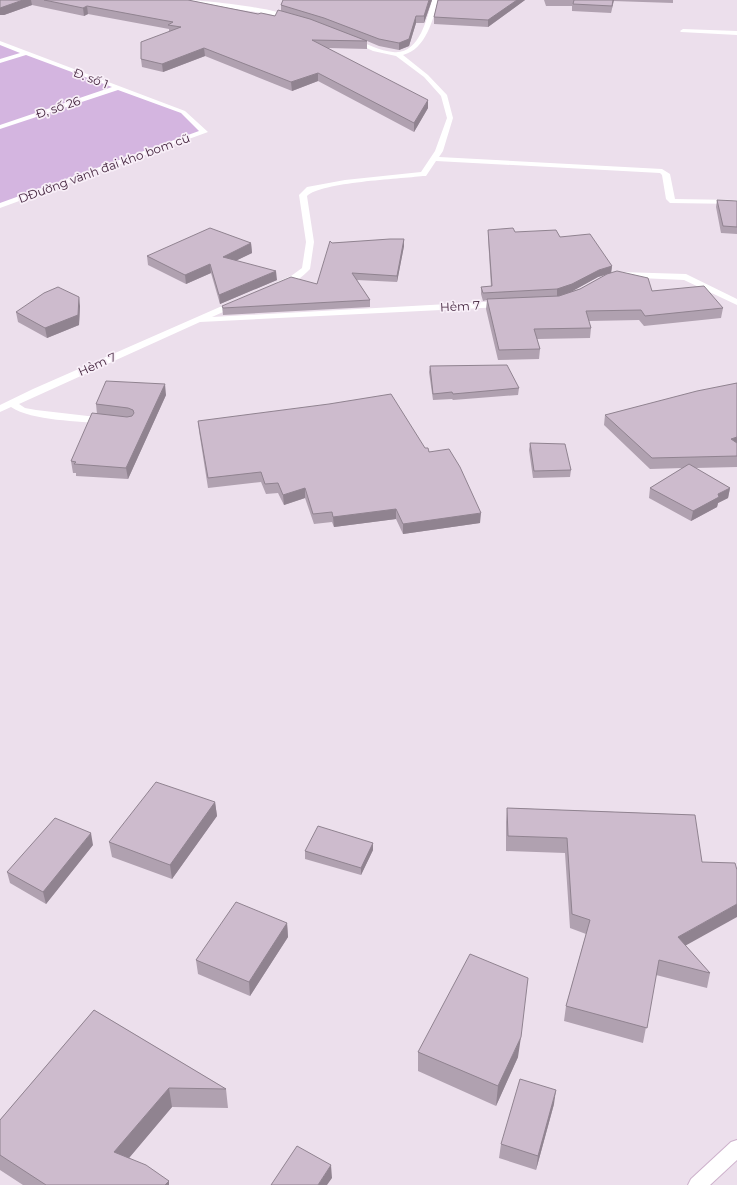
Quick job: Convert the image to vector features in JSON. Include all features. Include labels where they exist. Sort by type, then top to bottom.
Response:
[{"type":"street","points":[[186,0],[270,12],[298,20]]},
{"type":"street","points":[[398,54],[414,47],[429,25],[435,0]]},
{"type":"street","points":[[683,31],[737,33]]},
{"type":"street","points":[[270,288],[294,278],[306,269],[310,242],[303,194],[310,189],[345,182],[423,174],[439,151],[450,118],[444,95],[426,76],[398,54],[375,49],[344,36]]},
{"type":"street","name":"Đ. số 1","points":[[0,43],[183,112]]},
{"type":"street","points":[[0,61],[26,53]]},
{"type":"street","name":"Đ, số 26","points":[[0,127],[117,88]]},
{"type":"street","name":"DĐường vành đai kho bom cũ","points":[[3,205],[204,132],[183,112]]},
{"type":"street","points":[[434,159],[662,171],[666,174],[670,199],[673,201],[737,202]]},
{"type":"street","points":[[612,276],[686,277],[737,302]]},
{"type":"street","name":"Hẻm 7","points":[[0,409],[243,299]]},
{"type":"street","name":"Hẻm 7","points":[[195,320],[513,303]]},
{"type":"street","points":[[11,404],[22,410],[36,413],[113,422]]},
{"type":"street","points":[[697,1185],[737,1148]]},
{"type":"shaded area","points":[[0,43],[183,112],[204,132],[0,206]]},
{"type":"building","points":[[0,0],[23,0],[0,8]]},
{"type":"building","points":[[44,0],[188,0],[275,16],[278,10],[310,19],[367,41],[312,40],[428,100],[414,123],[318,73],[291,82],[204,48],[162,64],[141,59],[141,42],[181,27],[168,25],[173,22],[87,6],[83,8]]},
{"type":"building","points":[[283,0],[429,0],[424,16],[416,16],[409,39],[399,43],[379,39],[324,18],[281,5]]},
{"type":"building","points":[[438,0],[517,0],[488,20],[434,17]]},
{"type":"building","points":[[574,0],[613,0],[612,6],[573,4]]},
{"type":"building","points":[[717,200],[737,201],[737,227],[723,226]]},
{"type":"building","points":[[210,228],[251,243],[223,257],[276,271],[219,295],[210,264],[185,275],[147,256]]},
{"type":"building","points":[[513,228],[515,232],[556,230],[560,237],[590,234],[612,266],[599,270],[572,284],[557,289],[483,293],[481,287],[492,286],[488,230]]},
{"type":"building","points":[[404,239],[397,276],[352,273],[370,300],[223,308],[222,306],[291,277],[317,284],[330,241],[332,243]]},
{"type":"building","points":[[617,271],[648,278],[652,291],[704,286],[723,308],[645,316],[641,310],[586,311],[591,328],[534,329],[540,349],[499,350],[487,299],[559,296],[580,289],[607,274]]},
{"type":"building","points":[[58,287],[79,297],[78,315],[45,328],[16,312],[44,293]]},
{"type":"building","points":[[507,365],[519,388],[453,394],[452,392],[433,394],[430,366]]},
{"type":"building","points":[[106,381],[165,384],[126,468],[74,464],[76,462],[71,461],[92,413],[127,417],[132,416],[134,413],[133,410],[128,408],[96,404]]},
{"type":"building","points":[[737,383],[737,437],[731,439],[737,443],[737,456],[652,458],[605,415],[697,391]]},
{"type":"building","points":[[391,394],[425,448],[428,448],[429,452],[449,449],[460,467],[481,513],[403,524],[396,509],[333,517],[332,512],[313,514],[305,488],[283,495],[278,483],[265,484],[261,472],[208,478],[198,421],[329,404]]},
{"type":"building","points":[[530,443],[565,444],[571,470],[534,471]]},
{"type":"building","points":[[689,464],[730,488],[718,494],[719,497],[693,511],[650,488]]},
{"type":"building","points":[[156,782],[215,802],[170,865],[109,842]]},
{"type":"building","points":[[507,808],[695,815],[702,862],[735,863],[737,870],[737,904],[678,937],[710,973],[659,960],[647,1028],[566,1006],[590,920],[572,914],[567,838],[508,836]]},
{"type":"building","points":[[55,818],[91,833],[43,892],[7,872]]},
{"type":"building","points":[[318,826],[373,843],[361,868],[305,851]]},
{"type":"building","points":[[236,902],[287,923],[249,982],[196,960]]},
{"type":"building","points":[[470,954],[528,978],[521,1037],[498,1086],[418,1052]]},
{"type":"building","points":[[94,1010],[226,1089],[169,1088],[114,1152],[146,1165],[169,1181],[165,1185],[46,1185],[0,1155],[0,1120]]},
{"type":"building","points":[[520,1079],[556,1090],[538,1156],[501,1144]]},
{"type":"building","points":[[297,1146],[331,1165],[318,1185],[271,1185]]}]
